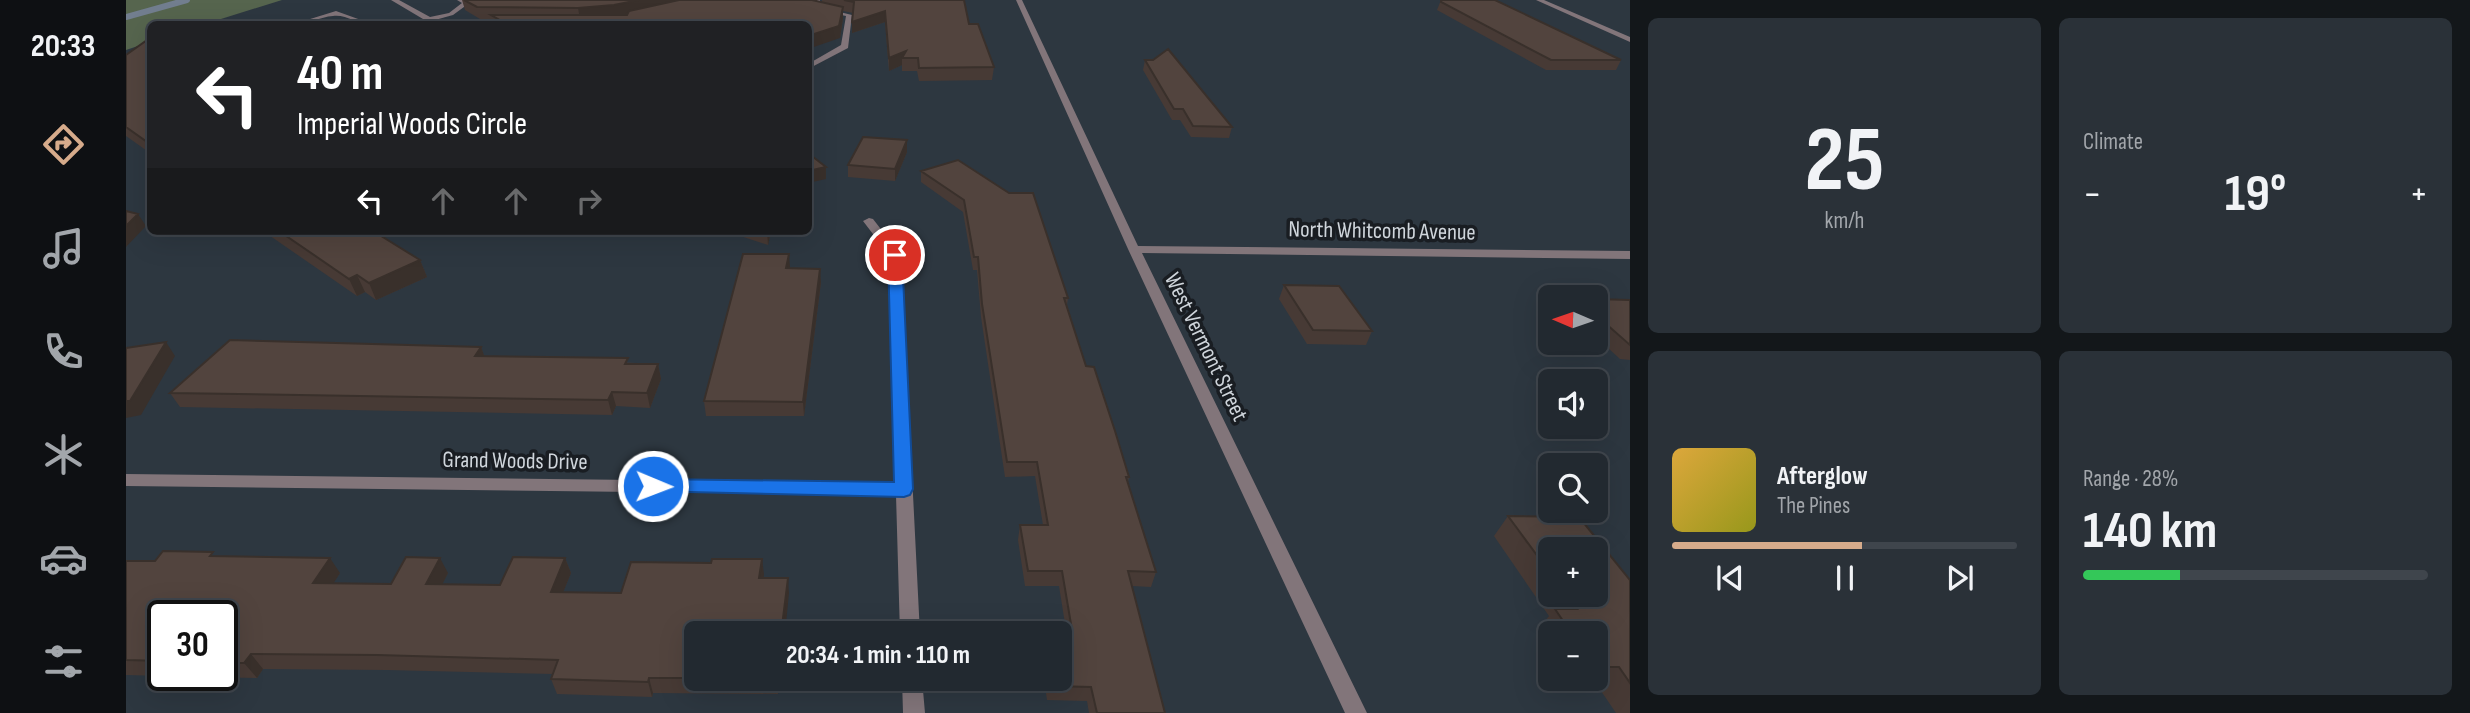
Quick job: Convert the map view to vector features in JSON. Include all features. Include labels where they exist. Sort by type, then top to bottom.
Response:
[{"type":"street","points":[[394,0],[435,21]]},
{"type":"street","points":[[424,21],[461,9],[466,3],[460,0]]},
{"type":"street","points":[[812,65],[845,46],[849,15],[815,8],[817,0]]},
{"type":"street","name":"West Vermont Street","points":[[1019,0],[1134,249],[1356,713]]},
{"type":"street","points":[[1539,0],[1630,40]]},
{"type":"street","points":[[307,21],[336,13],[360,21]]},
{"type":"street","points":[[869,221],[895,255],[909,621]]},
{"type":"street","name":"North Whitcomb Avenue","points":[[1134,249],[1630,256]]},
{"type":"street","name":"Grand Woods Drive","points":[[126,480],[904,489]]},
{"type":"street","points":[[913,691],[914,713]]},
{"type":"green space","points":[[126,0],[282,0],[215,21],[147,21],[147,43],[126,50]]},
{"type":"building","points":[[464,0],[639,0],[578,8],[477,7]]},
{"type":"building","points":[[679,0],[812,0],[843,7],[839,26],[812,35],[812,21],[502,21],[491,15],[627,15],[629,11]]},
{"type":"building","points":[[844,0],[964,0],[969,24],[978,24],[994,67],[919,68],[918,58],[902,58],[906,51],[889,58],[885,11],[852,22],[854,2]]},
{"type":"building","points":[[1441,0],[1495,0],[1621,60],[1551,60]]},
{"type":"building","points":[[147,40],[147,142],[126,127],[126,55]]},
{"type":"building","points":[[1168,49],[1232,127],[1193,126],[1183,109],[1174,109],[1145,60],[1153,60]]},
{"type":"building","points":[[863,137],[907,140],[895,169],[848,165]]},
{"type":"building","points":[[812,156],[826,167],[812,170]]},
{"type":"building","points":[[958,160],[1009,193],[1033,193],[1068,298],[1064,298],[1086,366],[1094,367],[1115,431],[1129,477],[1126,477],[1156,572],[1128,571],[1165,713],[1097,713],[1091,687],[1072,687],[1072,621],[1062,571],[1028,571],[1020,525],[1048,525],[1037,462],[1007,462],[982,304],[978,257],[974,257],[964,200],[921,171]]},
{"type":"building","points":[[126,211],[138,214],[126,226]]},
{"type":"building","points":[[285,235],[379,235],[420,260],[369,283],[357,275],[349,279]]},
{"type":"building","points":[[743,254],[789,254],[786,268],[820,269],[803,402],[704,401]]},
{"type":"building","points":[[1284,285],[1339,286],[1372,331],[1313,330]]},
{"type":"building","points":[[1608,299],[1630,300],[1630,345],[1608,326]]},
{"type":"building","points":[[230,340],[481,347],[475,356],[628,358],[625,364],[658,364],[647,393],[612,392],[608,400],[170,393]]},
{"type":"building","points":[[166,342],[130,401],[126,401],[126,348]]},
{"type":"building","points":[[1508,516],[1538,516],[1538,523],[1584,523],[1595,537],[1538,537],[1538,557]]},
{"type":"building","points":[[163,551],[213,552],[210,556],[330,558],[313,583],[391,584],[406,557],[440,558],[426,584],[500,585],[513,557],[565,558],[551,592],[621,593],[631,562],[711,563],[712,559],[762,559],[759,578],[788,578],[783,621],[684,621],[684,678],[649,678],[648,682],[551,679],[558,660],[251,654],[244,663],[238,663],[238,600],[147,600],[147,661],[126,660],[126,561],[155,561]]},
{"type":"building","points":[[1608,553],[1630,580],[1630,683],[1619,667],[1608,667],[1608,621],[1563,621],[1555,609],[1577,609],[1575,607],[1608,607]]},
{"type":"waterway","points":[[126,17],[187,0]]},
{"type":"route","points":[[653,486],[904,489],[895,255]]}]
